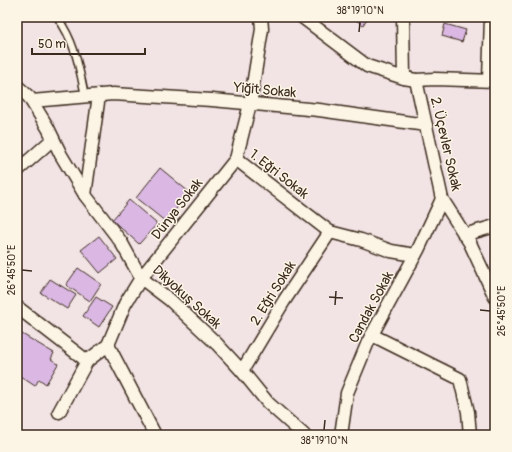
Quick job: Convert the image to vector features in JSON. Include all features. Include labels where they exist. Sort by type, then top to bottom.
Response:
[{"type":"street","name":"1. Eğri Sokak","points":[[261,17],[262,29],[250,104],[236,159],[330,232],[361,240],[391,251],[415,255]]},
{"type":"street","points":[[302,17],[367,66],[410,79],[492,81],[491,17]]},
{"type":"street","name":"2. Üçevler Sokak","points":[[403,17],[410,79],[426,125],[442,199],[470,243],[495,297]]},
{"type":"street","name":"Dikyokuş Sokak","points":[[17,86],[32,101],[61,155],[85,195],[121,242],[141,278],[170,300],[217,344],[242,371],[268,403],[304,435]]},
{"type":"street","name":"Yiğit Sokak","points":[[32,101],[121,94],[319,110],[426,125]]},
{"type":"street","points":[[85,195],[99,95]]},
{"type":"street","points":[[17,171],[53,138]]},
{"type":"street","name":"Dünya Sokak","points":[[108,345],[125,304],[141,278],[236,159]]},
{"type":"street","name":"Candak Sokak","points":[[341,435],[347,393],[372,335],[415,255],[442,199]]},
{"type":"street","points":[[464,235],[495,226]]},
{"type":"street","name":"2. Eğri Sokak","points":[[242,371],[284,301],[330,232]]},
{"type":"street","points":[[17,307],[87,361]]},
{"type":"street","points":[[372,335],[460,378],[468,412],[470,435]]},
{"type":"street","points":[[59,412],[87,361],[108,345],[155,435]]},
{"type":"lane","points":[[57,17],[72,41],[85,96]]},
{"type":"building","points":[[352,17],[368,17],[363,25]]},
{"type":"building","points":[[445,24],[466,30],[462,42],[442,36]]},
{"type":"building","points":[[17,133],[22,139],[17,143]]},
{"type":"building","points":[[160,168],[189,192],[166,222],[136,198]]},
{"type":"building","points":[[129,200],[157,224],[139,244],[112,220]]},
{"type":"building","points":[[99,236],[117,259],[100,273],[81,250]]},
{"type":"building","points":[[78,268],[101,284],[90,301],[66,285]]},
{"type":"building","points":[[50,279],[76,295],[67,309],[41,293]]},
{"type":"building","points":[[96,297],[112,307],[99,327],[83,316]]},
{"type":"building","points":[[17,331],[54,353],[51,359],[58,364],[46,384],[39,379],[35,386],[17,374]]}]
